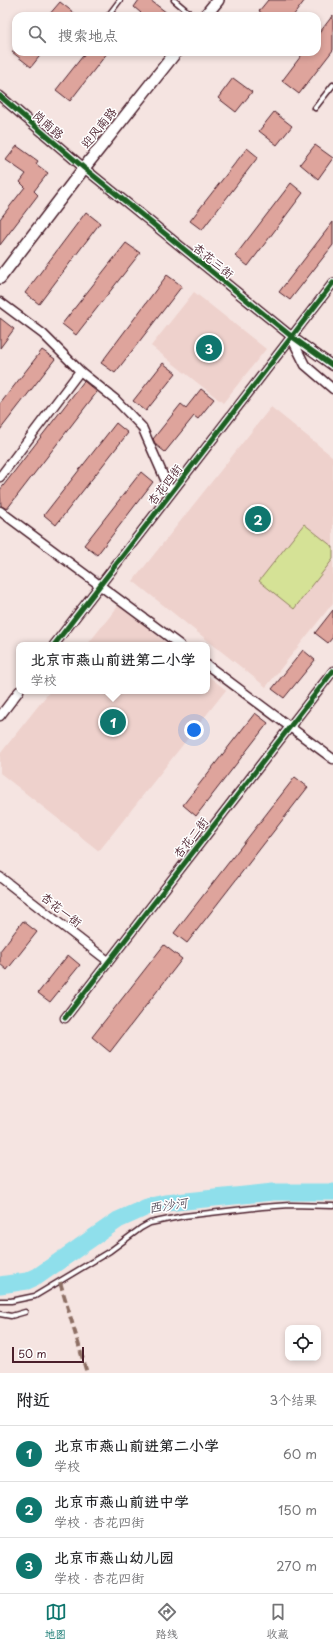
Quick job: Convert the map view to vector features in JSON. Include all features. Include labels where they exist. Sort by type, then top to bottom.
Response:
[{"type":"street","points":[[208,12],[218,0]]},
{"type":"street","name":"迎风南路","points":[[0,278],[84,168],[173,56]]},
{"type":"street","name":"岗南路","points":[[0,96],[84,168]]},
{"type":"street","name":"杏花三街","points":[[84,168],[291,336],[333,366]]},
{"type":"street","name":"杏花四街","points":[[56,642],[333,283]]},
{"type":"street","points":[[0,302],[43,334],[80,371],[115,399],[142,428],[171,493]]},
{"type":"street","name":"杏花三街","points":[[291,336],[305,365],[333,389]]},
{"type":"street","points":[[0,477],[80,371]]},
{"type":"street","points":[[0,511],[176,642]]},
{"type":"street","points":[[210,667],[333,759]]},
{"type":"street","name":"杏花二街","points":[[65,1018],[289,726],[333,671]]},
{"type":"street","points":[[0,716],[17,694]]},
{"type":"street","name":"杏花一街","points":[[0,877],[108,961]]},
{"type":"lane","points":[[111,12],[120,0]]},
{"type":"lane","points":[[174,0],[188,12]]},
{"type":"lane","points":[[315,108],[333,85]]},
{"type":"lane","points":[[0,1300],[12,1301],[35,1296],[110,1251],[150,1223],[184,1216],[262,1207],[290,1205],[333,1206]]},
{"type":"lane","points":[[0,1314],[11,1316],[25,1312]]},
{"type":"shaded area","points":[[194,292],[266,349],[223,403],[151,346]]},
{"type":"shaded area","points":[[271,407],[333,457],[333,603],[266,687],[133,581]]},
{"type":"shaded area","points":[[119,605],[165,642],[89,642]]},
{"type":"shaded area","points":[[210,677],[226,690],[99,851],[0,773],[0,754],[48,694],[210,694]]},
{"type":"green space","points":[[304,524],[333,547],[333,559],[294,609],[259,581]]},
{"type":"building","points":[[139,0],[150,0],[166,12],[140,12],[134,7]]},
{"type":"building","points":[[268,0],[305,0],[296,12],[259,11]]},
{"type":"building","points":[[60,2],[73,12],[51,12]]},
{"type":"building","points":[[333,15],[333,50],[299,94],[282,81],[301,56],[321,56],[321,31]]},
{"type":"building","points":[[17,56],[40,56],[31,67]]},
{"type":"building","points":[[83,56],[105,56],[70,101],[56,90]]},
{"type":"building","points":[[233,78],[252,92],[236,112],[218,98]]},
{"type":"building","points":[[274,112],[292,126],[277,145],[259,131]]},
{"type":"building","points":[[315,145],[333,158],[318,179],[300,164]]},
{"type":"building","points":[[17,146],[38,161],[36,164],[48,173],[34,191],[38,195],[0,245],[0,219],[25,187],[20,182],[26,174],[6,160]]},
{"type":"building","points":[[247,148],[258,157],[202,230],[190,221]]},
{"type":"building","points":[[291,183],[303,193],[248,266],[235,256]]},
{"type":"building","points":[[86,212],[100,223],[39,304],[25,293]]},
{"type":"building","points":[[333,222],[333,245],[290,300],[279,292]]},
{"type":"building","points":[[126,243],[140,253],[76,335],[62,324]]},
{"type":"building","points":[[167,275],[182,286],[115,373],[101,363]]},
{"type":"building","points":[[0,318],[14,329],[0,348]]},
{"type":"building","points":[[42,350],[55,359],[0,430],[0,404]]},
{"type":"building","points":[[163,363],[176,373],[146,411],[133,401]]},
{"type":"building","points":[[84,381],[97,392],[7,509],[1,506],[0,490]]},
{"type":"building","points":[[201,389],[214,399],[198,419],[194,416],[165,452],[156,445],[153,439],[181,404],[186,408]]},
{"type":"building","points":[[116,423],[128,433],[56,525],[44,515]]},
{"type":"building","points":[[141,472],[153,482],[97,555],[84,545]]},
{"type":"building","points":[[333,610],[333,637],[328,643],[315,633]]},
{"type":"building","points":[[303,650],[315,660],[284,698],[272,689]]},
{"type":"building","points":[[255,713],[268,723],[196,816],[183,805]]},
{"type":"building","points":[[295,777],[308,787],[187,943],[174,933]]},
{"type":"building","points":[[23,921],[37,932],[7,970],[0,964],[0,951]]},
{"type":"building","points":[[164,945],[182,959],[110,1052],[92,1037]]},
{"type":"building","points":[[68,955],[80,965],[50,1002],[38,993]]},
{"type":"waterway","name":"西沙河","points":[[0,1285],[27,1281],[38,1276],[118,1220],[147,1207],[166,1203],[273,1192],[333,1192]]},
{"type":"marked path","points":[[60,1282],[87,1373]]},
{"type":"cycle path","points":[[0,96],[84,168],[291,336],[333,366]]},
{"type":"cycle path","points":[[56,642],[333,283]]},
{"type":"cycle path","points":[[65,1018],[333,671]]},
{"type":"place","name":"北京市燕山幼儿园","points":[[209,348]]},
{"type":"place","name":"北京市燕山前进中学","points":[[258,519]]},
{"type":"place","name":"北京市燕山前进第二小学","points":[[113,722]]}]
